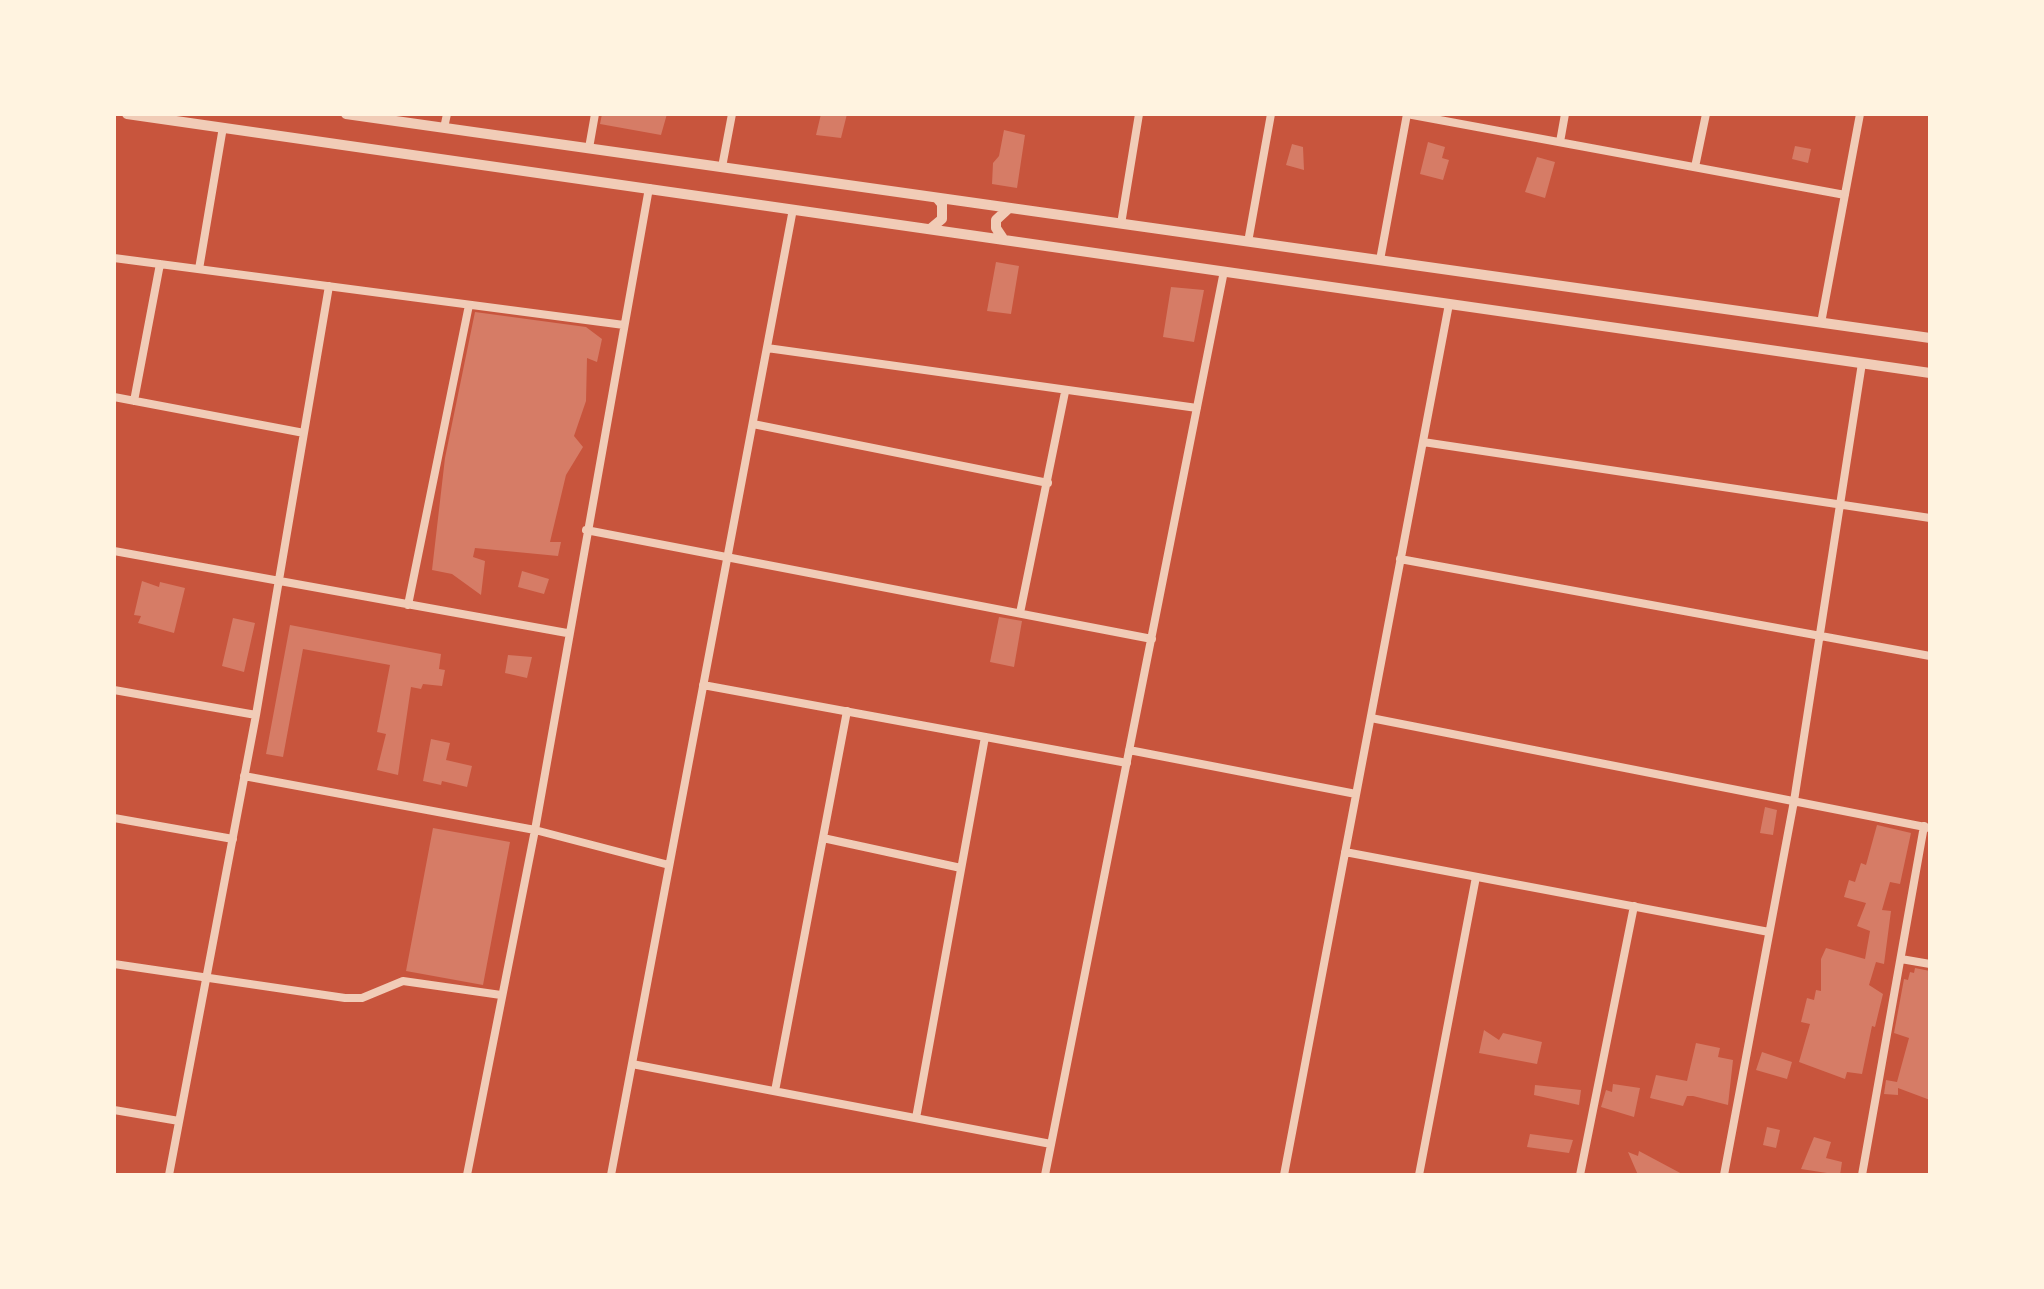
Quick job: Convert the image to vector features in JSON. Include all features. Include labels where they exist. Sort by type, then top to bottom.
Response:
[{"type":"street","points":[[127,114],[1930,373]]},
{"type":"street","points":[[346,114],[1930,338]]},
{"type":"street","points":[[444,128],[447,114]]},
{"type":"street","points":[[589,148],[595,114]]},
{"type":"street","points":[[722,167],[732,114]]},
{"type":"street","points":[[1121,224],[1139,114]]},
{"type":"street","points":[[1248,242],[1271,114]]},
{"type":"street","points":[[1380,260],[1407,114],[1845,195]]},
{"type":"street","points":[[1560,142],[1565,114]]},
{"type":"street","points":[[1695,167],[1706,114]]},
{"type":"street","points":[[1821,323],[1860,114]]},
{"type":"street","points":[[199,269],[223,127]]},
{"type":"street","points":[[467,1175],[535,830],[567,633],[649,188]]},
{"type":"street","points":[[930,229],[942,219],[944,212],[937,198]]},
{"type":"street","points":[[1004,240],[998,235],[996,220],[1009,208]]},
{"type":"street","points":[[611,1175],[793,209]]},
{"type":"street","points":[[114,258],[624,325]]},
{"type":"street","points":[[134,401],[160,264]]},
{"type":"street","points":[[1045,1175],[1224,271]]},
{"type":"street","points":[[169,1175],[256,715],[329,286]]},
{"type":"street","points":[[1284,1175],[1449,304]]},
{"type":"street","points":[[408,605],[469,305]]},
{"type":"street","points":[[767,348],[1197,408]]},
{"type":"street","points":[[1724,1175],[1794,801],[1862,363]]},
{"type":"street","points":[[1020,613],[1065,392]]},
{"type":"street","points":[[114,397],[304,433]]},
{"type":"street","points":[[753,424],[1048,483]]},
{"type":"street","points":[[1423,442],[1930,518]]},
{"type":"street","points":[[586,530],[1152,639]]},
{"type":"street","points":[[114,551],[567,633]]},
{"type":"street","points":[[1400,559],[1930,656]]},
{"type":"street","points":[[703,685],[1127,763]]},
{"type":"street","points":[[114,690],[256,715]]},
{"type":"street","points":[[775,1091],[847,711]]},
{"type":"street","points":[[1371,718],[1927,827],[1862,1175]]},
{"type":"street","points":[[916,1118],[985,737]]},
{"type":"street","points":[[1129,750],[1356,794]]},
{"type":"street","points":[[244,776],[535,830],[669,865]]},
{"type":"street","points":[[114,818],[233,839]]},
{"type":"street","points":[[823,838],[961,868]]},
{"type":"street","points":[[1345,852],[1769,932]]},
{"type":"street","points":[[1419,1175],[1476,877]]},
{"type":"street","points":[[1580,1175],[1634,906]]},
{"type":"street","points":[[1901,959],[1930,964]]},
{"type":"street","points":[[114,964],[206,980],[345,998],[362,998],[403,981],[501,995]]},
{"type":"street","points":[[632,1064],[1051,1144]]},
{"type":"street","points":[[114,1110],[179,1121]]},
{"type":"building","points":[[602,114],[667,114],[661,135],[600,124]]},
{"type":"building","points":[[821,114],[847,114],[841,138],[816,135]]},
{"type":"building","points":[[1004,130],[1025,135],[1017,188],[992,184],[993,163],[999,156]]},
{"type":"building","points":[[1428,142],[1445,147],[1442,158],[1449,160],[1443,180],[1420,174]]},
{"type":"building","points":[[1292,144],[1303,147],[1304,170],[1286,165]]},
{"type":"building","points":[[1795,146],[1811,149],[1808,163],[1792,159]]},
{"type":"building","points":[[1537,157],[1555,162],[1545,198],[1525,192]]},
{"type":"building","points":[[996,262],[1019,266],[1011,314],[987,311]]},
{"type":"building","points":[[1171,287],[1204,290],[1194,342],[1163,337]]},
{"type":"building","points":[[475,312],[586,327],[602,339],[597,362],[587,358],[586,401],[574,436],[583,447],[566,475],[550,542],[561,542],[558,556],[475,548],[473,557],[485,561],[481,595],[452,574],[432,570],[445,458]]},
{"type":"building","points":[[522,571],[549,579],[544,594],[518,587]]},
{"type":"building","points":[[142,581],[159,587],[160,582],[185,588],[174,633],[138,623],[141,616],[134,615]]},
{"type":"building","points":[[999,617],[1022,621],[1014,667],[990,662]]},
{"type":"building","points":[[233,618],[255,623],[244,672],[222,666]]},
{"type":"building","points":[[290,625],[441,654],[439,669],[445,670],[442,686],[423,684],[421,689],[411,687],[398,775],[377,770],[386,734],[377,732],[390,665],[303,649],[283,757],[266,754]]},
{"type":"building","points":[[508,655],[532,657],[527,678],[505,673]]},
{"type":"building","points":[[431,739],[450,743],[446,760],[472,766],[467,787],[442,781],[441,785],[423,781]]},
{"type":"building","points":[[1765,807],[1777,810],[1773,835],[1760,833]]},
{"type":"building","points":[[1877,825],[1911,833],[1900,884],[1890,882],[1882,910],[1891,911],[1884,964],[1876,962],[1869,985],[1883,994],[1875,1027],[1872,1026],[1862,1074],[1847,1072],[1845,1079],[1799,1062],[1810,1024],[1801,1022],[1807,998],[1814,1000],[1816,990],[1821,991],[1821,959],[1826,948],[1865,959],[1870,931],[1857,926],[1866,903],[1844,897],[1849,880],[1855,882],[1861,863],[1866,865]]},
{"type":"building","points":[[433,828],[510,842],[483,985],[406,971]]},
{"type":"building","points":[[1915,968],[1930,971],[1930,1100],[1898,1088],[1898,1095],[1884,1094],[1886,1080],[1897,1082],[1909,1038],[1894,1033],[1904,979],[1908,980]]},
{"type":"building","points":[[1484,1030],[1499,1040],[1503,1033],[1542,1042],[1537,1064],[1479,1053]]},
{"type":"building","points":[[1696,1043],[1720,1048],[1718,1057],[1733,1060],[1728,1105],[1693,1096],[1687,1096],[1683,1106],[1650,1098],[1656,1075],[1687,1081]]},
{"type":"building","points":[[1762,1052],[1792,1062],[1787,1079],[1756,1070]]},
{"type":"building","points":[[1613,1084],[1640,1088],[1634,1117],[1601,1107],[1606,1090],[1612,1092]]},
{"type":"building","points":[[1535,1085],[1581,1090],[1579,1105],[1534,1095]]},
{"type":"building","points":[[1767,1127],[1780,1130],[1776,1148],[1763,1145]]},
{"type":"building","points":[[1530,1134],[1573,1140],[1569,1153],[1527,1147]]},
{"type":"building","points":[[1814,1137],[1831,1142],[1826,1158],[1842,1162],[1840,1175],[1801,1169]]},
{"type":"building","points":[[1639,1151],[1684,1175],[1638,1175],[1628,1152],[1638,1156]]}]
